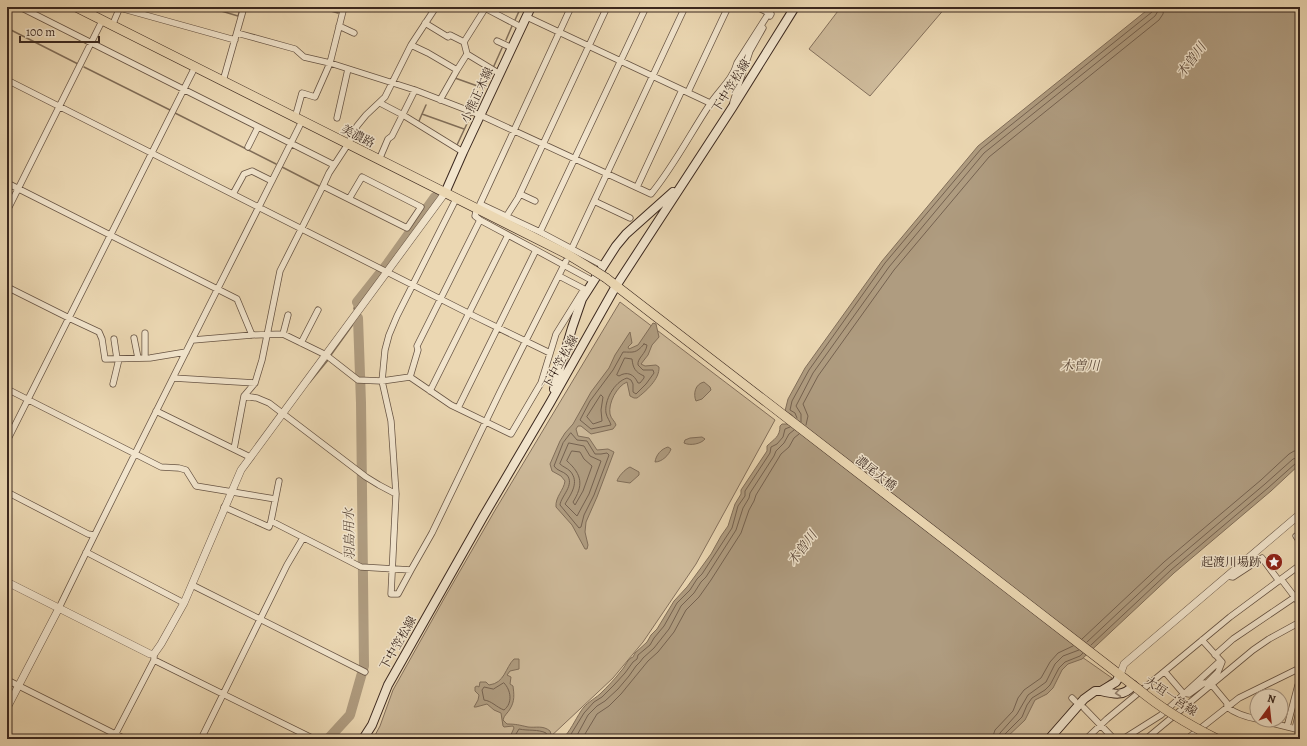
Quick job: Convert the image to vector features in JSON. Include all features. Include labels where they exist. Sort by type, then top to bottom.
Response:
[{"type":"main road","name":"美濃路","points":[[76,7],[456,199],[478,206],[567,254],[606,278],[624,293]]},
{"type":"main road","name":"小熊正木線","points":[[445,193],[531,7]]},
{"type":"main road","name":"下中笠松線","points":[[363,739],[372,725],[388,685],[616,286],[732,108],[795,7]]},
{"type":"main road","points":[[550,403],[582,299],[616,246],[626,234],[670,195],[687,176]]},
{"type":"main road","name":"濃尾大橋","points":[[624,293],[1116,672]]},
{"type":"main road","points":[[1048,739],[1080,703],[1094,691],[1101,690],[1116,682],[1116,672]]},
{"type":"main road","name":"大垣一宮線","points":[[1116,672],[1181,719],[1217,739]]},
{"type":"main road","points":[[1101,690],[1112,694],[1118,694],[1136,687]]},
{"type":"street","points":[[20,7],[334,165]]},
{"type":"street","points":[[112,26],[120,7],[235,40]]},
{"type":"street","points":[[223,81],[244,7]]},
{"type":"street","points":[[7,708],[59,608],[156,411],[291,144],[299,119],[302,93],[316,97],[330,63],[344,7]]},
{"type":"street","points":[[234,449],[244,396],[255,382],[267,336],[280,271],[334,165],[348,144],[357,126],[366,115],[380,103],[391,88],[392,83],[411,45],[434,7]]},
{"type":"street","points":[[464,42],[477,27],[484,7],[521,27]]},
{"type":"street","points":[[571,7],[478,206],[475,216],[536,250],[565,263],[593,281]]},
{"type":"street","points":[[506,217],[520,194],[607,7]]},
{"type":"street","points":[[540,232],[646,7]]},
{"type":"street","points":[[572,248],[654,76],[685,7]]},
{"type":"street","points":[[637,187],[728,7]]},
{"type":"street","points":[[757,7],[771,14]]},
{"type":"street","points":[[237,33],[295,49],[304,57],[330,63],[415,90],[480,115],[651,194],[664,179],[710,103],[735,70],[737,63],[767,16],[771,14]]},
{"type":"street","points":[[732,108],[750,51],[771,14]]},
{"type":"street","points":[[527,17],[710,103]]},
{"type":"street","points":[[7,211],[102,21]]},
{"type":"street","points":[[425,23],[448,37],[450,35],[464,42],[467,54],[500,74]]},
{"type":"street","points":[[339,26],[354,33]]},
{"type":"street","points":[[497,41],[512,48]]},
{"type":"street","points":[[411,45],[457,70]]},
{"type":"street","points":[[440,100],[467,54]]},
{"type":"street","points":[[7,441],[195,67]]},
{"type":"street","points":[[336,118],[348,69]]},
{"type":"street","points":[[7,80],[497,328],[550,353]]},
{"type":"street","points":[[380,160],[388,139],[392,136],[415,90]]},
{"type":"street","points":[[380,103],[403,115],[463,152]]},
{"type":"street","points":[[248,147],[258,127]]},
{"type":"street","points":[[234,194],[244,174],[252,171],[272,181]]},
{"type":"street","points":[[349,199],[362,177],[431,213]]},
{"type":"street","points":[[7,183],[237,299],[252,335]]},
{"type":"street","points":[[323,186],[407,228],[423,208]]},
{"type":"street","points":[[114,736],[154,657],[184,603],[241,470],[326,355],[384,270],[431,213],[445,193]]},
{"type":"street","points":[[520,194],[535,201]]},
{"type":"street","points":[[456,199],[412,284],[389,335],[385,350],[382,381],[391,421],[396,494],[391,594],[398,594],[432,533],[565,263]]},
{"type":"street","points":[[594,201],[630,218]]},
{"type":"street","points":[[478,206],[540,232],[604,266]]},
{"type":"street","points":[[410,378],[418,350],[417,346],[480,220]]},
{"type":"street","points":[[430,391],[508,235]]},
{"type":"street","points":[[458,408],[536,250]]},
{"type":"street","points":[[193,340],[284,334],[326,355],[358,380],[382,381],[410,378],[458,408],[511,434],[541,383],[556,334],[584,289],[558,276]]},
{"type":"street","points":[[7,287],[99,332],[102,339],[105,359],[145,358],[186,352]]},
{"type":"street","points":[[301,343],[318,310]]},
{"type":"street","points":[[284,334],[288,315]]},
{"type":"street","points":[[145,333],[145,358]]},
{"type":"street","points":[[134,338],[138,358]]},
{"type":"street","points":[[113,384],[118,359],[114,339]]},
{"type":"street","points":[[173,378],[255,382]]},
{"type":"street","points":[[7,389],[135,453],[161,468],[179,468],[186,470],[196,486],[275,499]]},
{"type":"street","points":[[244,396],[258,398],[269,404],[366,477],[396,494]]},
{"type":"street","points":[[156,411],[250,458]]},
{"type":"street","points":[[224,507],[269,527],[279,481]]},
{"type":"street","points":[[7,492],[88,534],[94,535]]},
{"type":"street","points":[[1116,672],[1300,514]]},
{"type":"street","points":[[271,521],[361,567],[411,570]]},
{"type":"street","points":[[1296,536],[1300,542]]},
{"type":"street","points":[[201,739],[287,565],[303,538]]},
{"type":"street","points":[[86,552],[184,603]]},
{"type":"street","points":[[1215,655],[1233,639],[1298,599],[1262,558],[1233,577],[1227,576]]},
{"type":"street","points":[[1086,739],[1100,725],[1230,617],[1300,565]]},
{"type":"street","points":[[7,582],[150,654],[223,694],[314,739]]},
{"type":"street","points":[[192,585],[364,672]]},
{"type":"street","points":[[1148,738],[1209,684],[1260,644],[1300,622]]},
{"type":"street","points":[[1202,640],[1222,662],[1218,672],[1209,684]]},
{"type":"street","points":[[1123,739],[1161,715],[1220,661]]},
{"type":"street","points":[[1187,739],[1239,698],[1300,668]]},
{"type":"street","points":[[1165,672],[1183,693],[1189,694],[1204,683],[1209,684],[1227,703],[1227,707],[1249,718]]},
{"type":"street","points":[[7,680],[114,736],[126,739]]},
{"type":"street","points":[[1289,716],[1298,685]]},
{"type":"street","points":[[1084,708],[1114,739]]},
{"type":"street","points":[[1297,730],[1299,712],[1300,713]]},
{"type":"street","points":[[1148,724],[1148,738]]},
{"type":"shaded area","points":[[841,7],[946,7],[870,96],[809,49]]},
{"type":"shaded area","points":[[620,302],[775,420],[696,564],[643,642],[613,678],[548,739],[373,739],[380,726],[393,690],[445,597],[494,512]]},
{"type":"shaded area","points":[[1082,657],[1112,678],[1102,686],[1091,690],[1080,699],[1043,739],[998,739],[1026,706],[1067,664]]},
{"type":"water","name":"木曽川","points":[[1151,7],[1300,7],[1300,464],[1271,491],[1174,573],[1082,659],[1068,664],[1062,670],[1053,688],[1047,694],[1035,700],[1025,720],[1005,739],[562,739],[583,708],[608,686],[623,669],[629,659],[633,657],[635,653],[647,642],[657,629],[674,601],[687,587],[711,554],[728,526],[735,504],[741,494],[741,490],[767,451],[767,446],[778,435],[780,426],[782,424],[788,424],[793,418],[792,415],[785,411],[788,399],[805,368],[882,261],[978,146]]},
{"type":"water","points":[[653,323],[656,324],[659,337],[652,345],[648,355],[641,364],[645,366],[656,365],[659,367],[659,372],[655,380],[648,389],[637,398],[630,396],[627,382],[620,387],[614,395],[610,405],[610,414],[616,425],[613,429],[591,434],[581,426],[578,426],[576,429],[578,436],[589,438],[597,450],[608,449],[614,452],[586,522],[585,532],[588,545],[587,549],[585,549],[572,525],[556,507],[557,500],[565,481],[561,476],[552,471],[550,464],[560,441],[573,424],[591,392],[609,368],[615,355],[630,332],[632,343],[628,347],[629,349],[638,345]]},
{"type":"water","points":[[704,382],[710,387],[711,390],[702,399],[696,401],[695,395],[697,387]]},
{"type":"water","points":[[702,437],[705,439],[698,443],[684,443],[685,440],[690,438]]},
{"type":"water","points":[[668,447],[671,449],[667,456],[660,461],[655,462],[659,453]]},
{"type":"water","points":[[630,467],[639,472],[639,475],[630,483],[617,481],[622,473]]},
{"type":"water","points":[[514,659],[519,659],[519,669],[510,671],[507,675],[511,677],[510,684],[513,686],[514,698],[512,706],[503,720],[507,724],[545,728],[550,731],[552,737],[562,739],[509,739],[514,728],[513,726],[503,726],[501,713],[494,710],[487,704],[474,707],[479,695],[475,691],[475,687],[479,687],[480,682],[486,682],[489,685],[494,684],[502,678]]},
{"type":"waterway","points":[[208,7],[238,16],[241,7]]},
{"type":"waterway","points":[[316,7],[338,13],[339,7]]},
{"type":"waterway","name":"羽島用水","points":[[515,20],[521,7]]},
{"type":"waterway","points":[[563,19],[566,12]]},
{"type":"waterway","name":"羽島用水","points":[[506,40],[512,26]]},
{"type":"waterway","points":[[7,28],[78,64]]},
{"type":"waterway","name":"羽島用水","points":[[493,68],[502,48]]},
{"type":"waterway","points":[[84,67],[170,110]]},
{"type":"waterway","name":"羽島用水","points":[[474,109],[491,72]]},
{"type":"waterway","points":[[455,78],[483,88]]},
{"type":"waterway","points":[[426,105],[422,114],[464,129]]},
{"type":"waterway","points":[[175,113],[276,164]]},
{"type":"waterway","points":[[419,121],[422,114]]},
{"type":"waterway","name":"羽島用水","points":[[457,145],[471,115]]},
{"type":"waterway","points":[[282,167],[319,186]]},
{"type":"waterway","name":"羽島用水","points":[[358,304],[357,302],[388,263],[435,197]]},
{"type":"waterway","name":"羽島用水","points":[[381,268],[408,230]]},
{"type":"waterway","name":"羽島用水","points":[[354,309],[356,299],[378,271]]},
{"type":"waterway","name":"羽島用水","points":[[328,739],[350,715],[364,666],[361,403],[358,318]]},
{"type":"waterway","points":[[331,355],[354,323]]},
{"type":"waterway","points":[[310,382],[328,360]]},
{"type":"place","name":"起渡川場跡","points":[[1274,562]]}]
